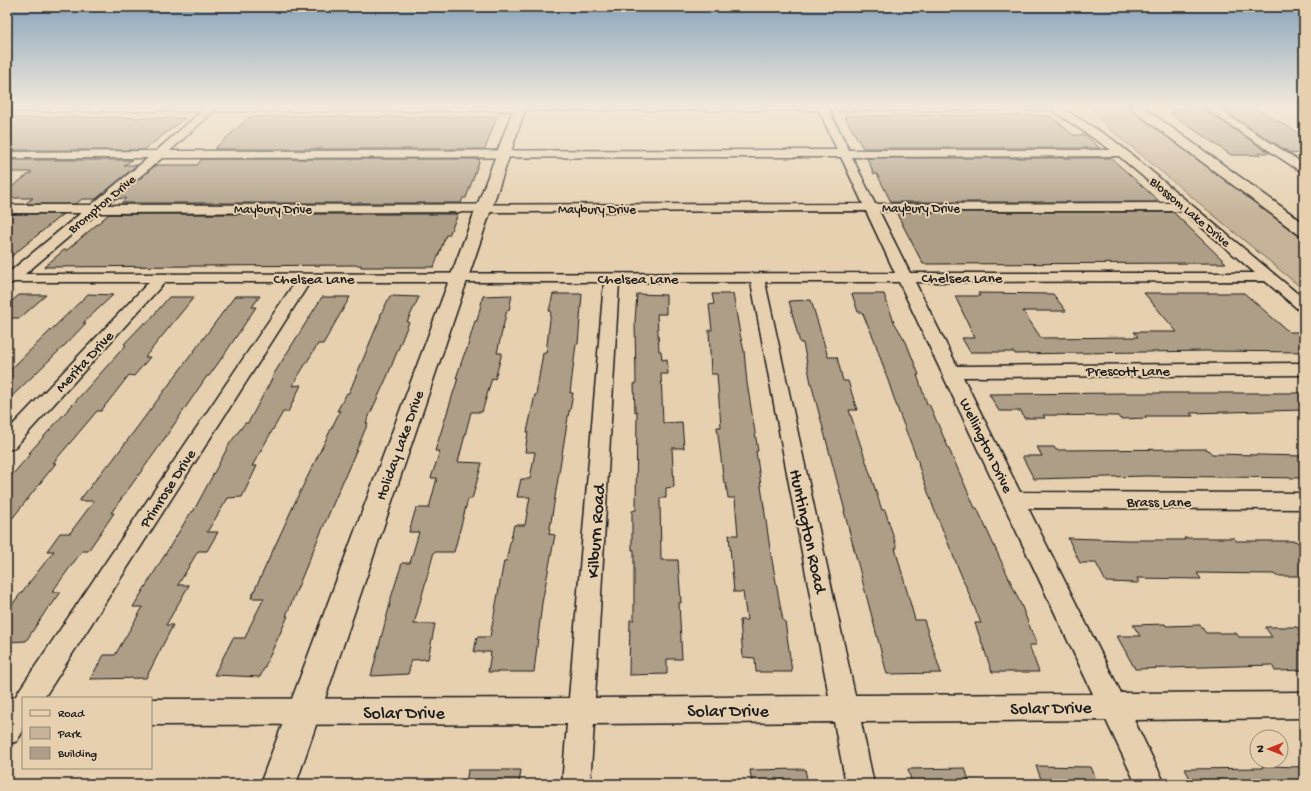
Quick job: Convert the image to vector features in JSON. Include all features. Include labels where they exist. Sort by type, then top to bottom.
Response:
[{"type":"street","name":"Brompton Drive","points":[[8,279],[171,144]]},
{"type":"street","name":"Holiday Lake Drive","points":[[278,784],[507,144]]},
{"type":"street","name":"Wellington Drive","points":[[840,144],[1151,784]]},
{"type":"street","name":"Blossom Lake Drive","points":[[1111,144],[1304,307]]},
{"type":"street","points":[[1186,144],[1303,230]]},
{"type":"street","points":[[1265,144],[1304,169]]},
{"type":"street","points":[[7,155],[1123,153]]},
{"type":"street","name":"Maybury Drive","points":[[7,209],[1186,207]]},
{"type":"street","name":"Chelsea Lane","points":[[8,279],[1269,277]]},
{"type":"street","name":"Merita Drive","points":[[7,443],[161,278]]},
{"type":"street","name":"Primrose Drive","points":[[28,697],[305,278]]},
{"type":"street","name":"Kilburn Road","points":[[576,784],[612,278]]},
{"type":"street","name":"Huntington Road","points":[[757,278],[860,784]]},
{"type":"street","name":"Prescott Lane","points":[[951,372],[1304,369]]},
{"type":"street","name":"Brass Lane","points":[[1014,500],[1304,501]]},
{"type":"street","name":"Solar Drive","points":[[152,712],[303,713],[1304,705]]},
{"type":"green space","points":[[1128,144],[1181,144],[1304,236],[1304,290]]},
{"type":"building","points":[[7,144],[152,144],[144,150],[7,150]]},
{"type":"building","points":[[220,144],[487,144],[485,149],[214,149]]},
{"type":"building","points":[[861,144],[1095,144],[1100,148],[863,148]]},
{"type":"building","points":[[1215,144],[1256,144],[1270,153],[1258,153],[1261,155],[1231,155]]},
{"type":"building","points":[[1276,144],[1304,144],[1304,154],[1290,153]]},
{"type":"building","points":[[867,158],[1111,158],[1160,202],[891,202],[877,174],[874,174]]},
{"type":"building","points":[[202,159],[480,159],[466,198],[463,198],[461,203],[121,203],[126,198],[116,199],[156,165],[197,165]]},
{"type":"building","points":[[7,160],[132,160],[124,165],[137,165],[96,199],[82,199],[76,204],[25,204],[33,198],[7,198],[7,190],[32,172],[7,172]]},
{"type":"building","points":[[896,212],[1173,212],[1226,263],[923,264]]},
{"type":"building","points":[[10,214],[63,214],[7,260],[7,217]]},
{"type":"building","points":[[109,214],[458,214],[449,235],[446,235],[434,267],[361,267],[361,265],[44,267],[64,250],[67,250]]},
{"type":"building","points":[[978,293],[1053,294],[1066,311],[1023,311],[1041,338],[1138,337],[1134,332],[1177,332],[1144,293],[1244,293],[1289,332],[1304,332],[1304,352],[1207,351],[1015,354],[1014,352],[970,352],[962,338],[975,338],[955,296],[980,296]]},
{"type":"building","points":[[88,294],[113,295],[83,323],[86,323],[65,345],[7,401],[7,369],[11,369]]},
{"type":"building","points":[[553,294],[582,294],[578,344],[576,344],[570,393],[573,393],[549,534],[555,535],[542,603],[534,672],[488,672],[491,652],[474,652],[477,637],[490,637],[504,561],[506,561],[514,525],[525,525],[530,497],[517,497],[521,479],[530,479],[535,452],[525,452],[527,432],[536,395],[543,353],[546,353],[551,311],[549,311]]},
{"type":"building","points":[[637,294],[666,295],[666,314],[657,314],[659,351],[661,351],[662,360],[667,359],[668,374],[661,374],[663,423],[682,422],[684,448],[672,448],[674,487],[666,488],[666,498],[660,498],[661,560],[678,560],[681,603],[679,603],[682,659],[667,659],[667,674],[629,675],[630,620],[634,620],[634,550],[632,550],[632,511],[636,510],[637,411],[635,412],[634,384],[636,384],[635,321]]},
{"type":"building","points":[[712,294],[733,294],[744,351],[770,549],[783,621],[785,621],[792,672],[756,672],[755,658],[743,657],[740,620],[747,620],[743,592],[734,592],[729,535],[738,535],[735,498],[728,498],[726,483],[724,483],[717,427],[721,427],[717,374],[711,374],[709,330],[712,330],[709,305],[714,304]]},
{"type":"building","points":[[852,294],[884,294],[894,322],[906,342],[919,375],[917,375],[927,404],[929,404],[975,508],[977,508],[1022,607],[1037,645],[1029,645],[1039,672],[992,672],[975,623],[981,623],[934,509],[874,339],[862,312],[858,312]]},
{"type":"building","points":[[19,295],[46,295],[20,318],[7,318],[7,305]]},
{"type":"building","points":[[512,295],[497,353],[502,353],[495,379],[492,378],[482,412],[471,412],[458,462],[482,463],[472,499],[468,499],[454,552],[434,552],[414,624],[435,624],[428,659],[412,660],[408,674],[371,676],[389,604],[402,563],[410,563],[419,532],[409,532],[416,508],[429,508],[437,478],[431,478],[440,451],[435,451],[458,378],[456,378],[466,352],[475,321],[477,321],[483,296]]},
{"type":"building","points":[[235,296],[260,296],[252,307],[256,307],[226,352],[209,376],[207,376],[156,451],[111,513],[114,513],[88,551],[82,551],[52,592],[61,592],[51,606],[49,606],[26,641],[7,642],[7,611],[54,551],[47,551],[60,533],[70,533],[94,501],[79,501],[107,465],[109,465]]},
{"type":"building","points":[[390,296],[419,297],[407,322],[409,322],[387,377],[366,423],[368,423],[286,616],[288,616],[260,677],[214,675],[233,638],[245,638],[264,598],[251,598],[297,498],[340,411],[337,411],[347,393],[349,393],[380,316]]},
{"type":"building","points":[[169,297],[194,297],[145,357],[150,357],[134,376],[129,375],[101,411],[97,411],[53,463],[56,463],[7,525],[7,481],[31,453],[29,453],[126,345],[124,344],[144,323],[147,323]]},
{"type":"building","points":[[322,297],[350,297],[323,344],[318,344],[292,386],[301,385],[288,412],[283,412],[252,466],[257,466],[242,497],[228,498],[207,532],[218,532],[207,551],[198,551],[178,585],[189,585],[166,625],[173,625],[146,678],[90,679],[104,655],[115,655],[143,607],[133,607],[191,512],[193,512],[230,443],[245,423],[248,423],[272,377]]},
{"type":"building","points":[[811,300],[828,357],[837,357],[843,381],[848,381],[857,410],[849,410],[882,510],[885,510],[897,548],[895,548],[915,620],[924,620],[941,673],[887,674],[811,383],[803,343],[800,343],[789,301]]},
{"type":"building","points":[[1304,393],[1304,410],[1190,413],[1193,416],[1145,416],[1147,418],[1120,419],[1118,416],[1043,415],[1045,418],[1024,418],[1021,411],[999,411],[989,394]]},
{"type":"building","points":[[1037,447],[1054,447],[1056,450],[1207,449],[1212,454],[1304,456],[1304,478],[1145,476],[1034,479],[1022,456],[1042,456]]},
{"type":"building","points":[[1068,538],[1185,540],[1184,538],[1234,538],[1236,541],[1296,541],[1304,551],[1304,576],[1197,573],[1201,579],[1137,578],[1139,583],[1106,582],[1096,563],[1080,563]]},
{"type":"building","points":[[1165,624],[1166,626],[1200,625],[1206,633],[1236,633],[1239,637],[1272,637],[1265,627],[1297,627],[1304,637],[1304,670],[1275,671],[1272,665],[1135,669],[1117,636],[1140,636],[1133,625]]},
{"type":"building","points":[[1036,766],[1091,767],[1098,784],[1043,784]]},
{"type":"building","points":[[1289,767],[1304,767],[1304,784],[1193,784],[1185,769],[1289,769]]},
{"type":"building","points":[[965,768],[970,784],[912,784],[908,769]]},
{"type":"building","points":[[805,769],[808,784],[752,784],[750,770]]},
{"type":"building","points":[[468,770],[521,770],[519,784],[466,784]]}]
